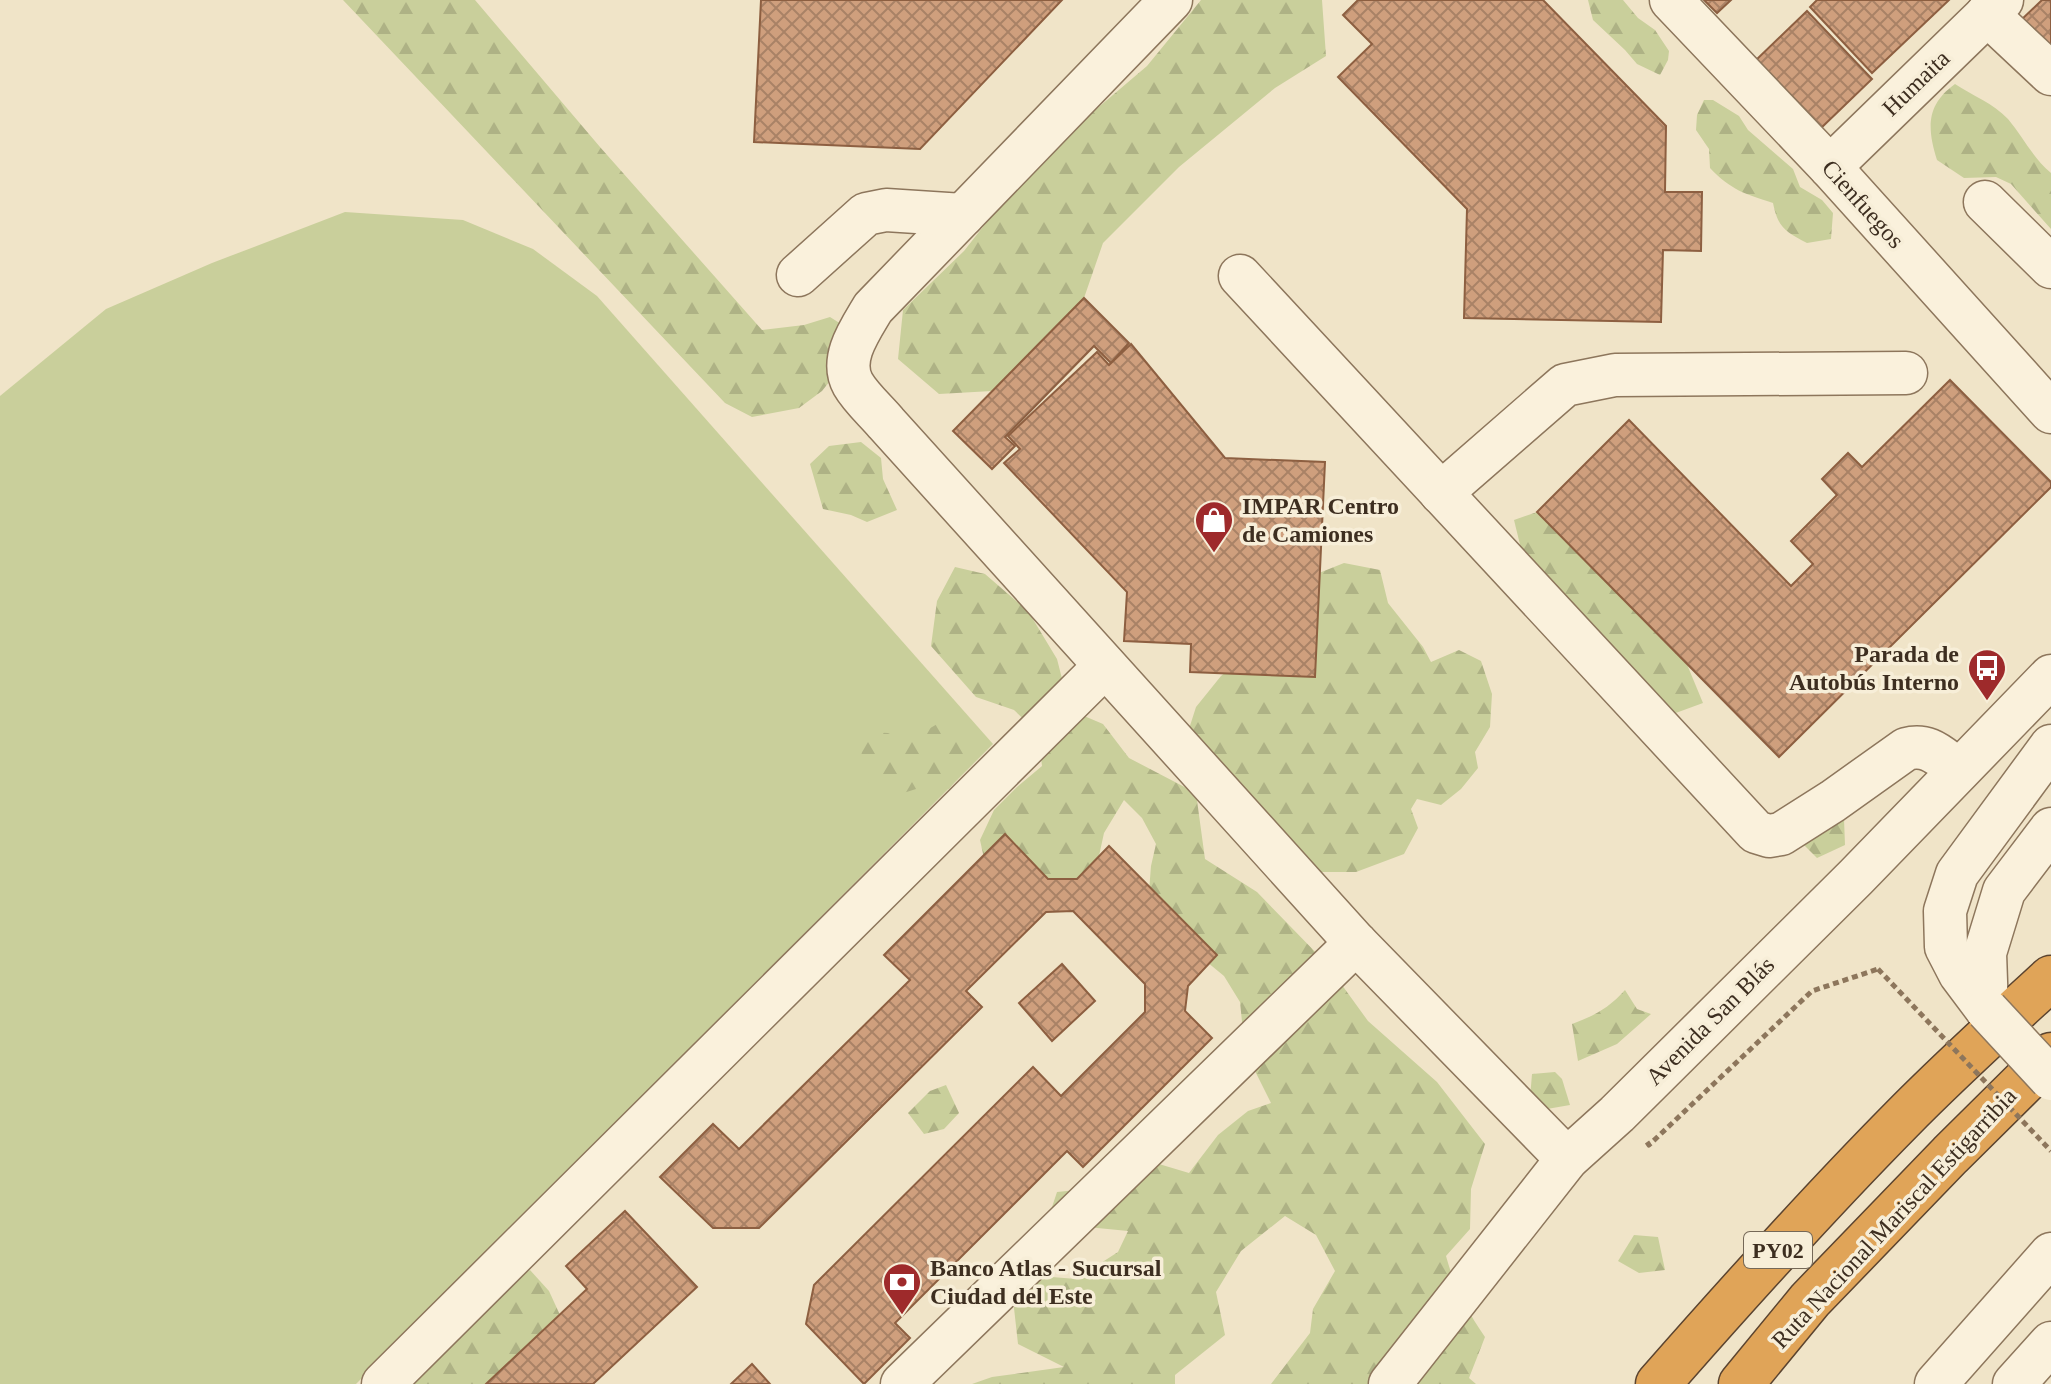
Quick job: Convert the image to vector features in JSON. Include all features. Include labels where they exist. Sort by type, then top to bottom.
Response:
[{"type":"highway","name":"PY02","points":[[1658,1384],[1752,1277],[1902,1119],[2051,978]]},
{"type":"highway","name":"Ruta Nacional Mariscal Estigarribia","points":[[1741,1384],[1810,1300],[2051,1055]]},
{"type":"street","points":[[1171,0],[873,308],[855,339],[847,367],[853,384],[886,423],[1356,943],[1567,1159]]},
{"type":"street","name":"Cienfuegos","points":[[1671,0],[1830,167],[2050,409]]},
{"type":"street","points":[[1994,7],[2051,74]]},
{"type":"street","name":"Humaita","points":[[1830,167],[1994,7]]},
{"type":"street","points":[[1985,202],[2051,267]]},
{"type":"street","points":[[798,275],[866,214],[886,210],[963,215]]},
{"type":"street","points":[[1240,276],[1756,832],[1769,836],[1781,834],[1906,749],[1916,746],[1927,748],[1959,770]]},
{"type":"street","points":[[1441,493],[1565,385],[1615,375],[1906,373]]},
{"type":"street","points":[[383,1384],[1105,666]]},
{"type":"street","name":"Avenida San Blás","points":[[1390,1384],[1567,1159],[1617,1114],[1856,877],[2051,676]]},
{"type":"street","points":[[1856,877],[2051,731]]},
{"type":"street","points":[[2051,746],[1957,874],[1945,911],[1946,947],[1960,974],[1987,1010],[2051,1079]]},
{"type":"street","points":[[1987,1010],[1985,953],[2004,891],[2051,829]]},
{"type":"street","points":[[902,1384],[1356,943]]},
{"type":"street","points":[[1936,1384],[2051,1254]]},
{"type":"street","points":[[2014,1384],[2051,1343]]},
{"type":"path","points":[[1617,1114],[1649,1145],[1812,991],[1878,969],[2051,1151]]},
{"type":"green space","points":[[343,0],[475,0],[762,330],[804,325],[830,317],[849,329],[845,362],[822,391],[799,408],[752,417],[725,403]]},
{"type":"green space","points":[[1201,0],[1322,0],[1326,56],[1275,88],[1179,167],[1103,243],[1084,298],[992,391],[939,394],[898,359],[903,310],[964,251],[1033,163],[1147,66]]},
{"type":"green space","points":[[1588,0],[1623,0],[1638,18],[1655,30],[1669,51],[1660,75],[1637,64],[1593,20]]},
{"type":"green space","points":[[1955,84],[2002,113],[2051,173],[2051,229],[2011,184],[1996,177],[1964,178],[1937,160],[1931,118],[1939,100]]},
{"type":"green space","points":[[1704,100],[1713,100],[1739,116],[1748,130],[1793,169],[1800,187],[1822,200],[1833,213],[1831,239],[1807,243],[1794,236],[1780,224],[1773,203],[1739,190],[1710,168],[1709,149],[1696,130],[1697,115]]},
{"type":"green space","points":[[345,212],[463,220],[533,249],[597,296],[993,744],[356,1384],[0,1384],[0,396],[106,309],[212,263]]},
{"type":"green space","points":[[861,442],[881,458],[883,479],[897,510],[867,522],[823,509],[810,464],[829,446]]},
{"type":"green space","points":[[1537,512],[1686,662],[1703,703],[1673,714],[1525,565],[1514,520]]},
{"type":"green space","points":[[1344,563],[1380,570],[1388,603],[1431,662],[1459,650],[1481,661],[1492,694],[1490,727],[1475,752],[1478,768],[1461,789],[1441,805],[1417,799],[1411,809],[1418,828],[1404,854],[1356,872],[1314,872],[1188,732],[1196,707],[1221,676],[1251,650],[1309,577]]},
{"type":"green space","points":[[955,567],[985,574],[1028,611],[1057,659],[1070,710],[1103,724],[1129,758],[1196,793],[1205,859],[1257,892],[1326,963],[1368,1021],[1437,1082],[1485,1144],[1471,1189],[1470,1229],[1446,1256],[1462,1298],[1485,1337],[1469,1378],[1476,1384],[1271,1384],[1310,1333],[1313,1309],[1335,1271],[1316,1235],[1285,1216],[1241,1251],[1216,1292],[1225,1335],[1175,1375],[1175,1384],[972,1384],[992,1377],[1064,1367],[1018,1344],[1013,1299],[1040,1276],[1076,1279],[1118,1252],[1128,1231],[1077,1226],[1048,1219],[1057,1192],[1097,1188],[1139,1158],[1189,1173],[1218,1135],[1248,1111],[1271,1103],[1245,1051],[1240,1002],[1224,976],[1147,917],[1156,844],[1142,818],[1124,800],[1104,833],[1090,897],[989,881],[980,840],[994,810],[1042,766],[1038,733],[1014,710],[976,697],[931,646],[937,601]]},
{"type":"green space","points":[[939,723],[975,754],[949,789],[916,789],[894,796],[875,790],[860,771],[862,747],[869,732],[888,733],[906,742]]},
{"type":"green space","points":[[1844,819],[1845,845],[1817,858],[1802,843],[1811,820]]},
{"type":"green space","points":[[1625,990],[1637,1009],[1651,1014],[1617,1044],[1578,1061],[1572,1024],[1601,1011]]},
{"type":"green space","points":[[1555,1072],[1562,1079],[1570,1105],[1547,1109],[1530,1098],[1532,1074]]},
{"type":"green space","points":[[946,1085],[959,1113],[944,1129],[924,1134],[908,1113],[930,1091]]},
{"type":"green space","points":[[1634,1235],[1658,1237],[1665,1270],[1639,1273],[1618,1261]]},
{"type":"green space","points":[[530,1270],[549,1291],[560,1315],[486,1384],[371,1384]]},
{"type":"building","points":[[761,0],[1062,0],[920,149],[754,142]]},
{"type":"building","points":[[1358,0],[1543,0],[1666,126],[1665,192],[1702,192],[1701,251],[1663,250],[1661,322],[1464,318],[1467,209],[1338,77],[1372,44],[1343,15]]},
{"type":"building","points":[[1704,0],[1731,0],[1717,13]]},
{"type":"building","points":[[1817,0],[1949,0],[1872,73],[1810,7]]},
{"type":"building","points":[[2042,0],[2051,0],[2051,54],[2020,21]]},
{"type":"building","points":[[1807,11],[1872,79],[1820,129],[1755,61]]},
{"type":"building","points":[[1084,298],[1129,343],[1111,363],[1094,346],[1005,437],[1015,446],[992,469],[953,431]]},
{"type":"building","points":[[1131,344],[1225,458],[1325,462],[1315,677],[1190,672],[1191,644],[1124,641],[1127,592],[1004,463],[1020,449],[1008,436],[1097,352],[1109,365]]},
{"type":"building","points":[[1950,380],[2051,482],[2051,487],[1779,757],[1537,512],[1629,420],[1791,586],[1813,564],[1791,541],[1837,495],[1822,479],[1848,453],[1862,467]]},
{"type":"building","points":[[1005,834],[1048,879],[1077,879],[1109,846],[1217,955],[1188,986],[1185,1011],[1212,1038],[1083,1167],[1067,1151],[895,1323],[910,1338],[864,1384],[806,1324],[814,1285],[1033,1067],[1061,1096],[1145,1012],[1145,984],[1073,911],[1046,912],[966,991],[982,1007],[759,1228],[713,1228],[660,1177],[713,1124],[739,1149],[910,980],[884,955]]},
{"type":"building","points":[[1062,964],[1095,1001],[1052,1041],[1019,1003]]},
{"type":"building","points":[[625,1211],[697,1287],[593,1384],[486,1384],[587,1289],[566,1266]]},
{"type":"building","points":[[752,1364],[770,1384],[731,1384]]},
{"type":"place","name":"IMPAR Centro de Camiones","points":[[1214,554]]},
{"type":"place","name":"Parada de Autobús Interno","points":[[1987,702]]},
{"type":"place","name":"Banco Atlas - Sucursal Ciudad del Este","points":[[902,1316]]}]
